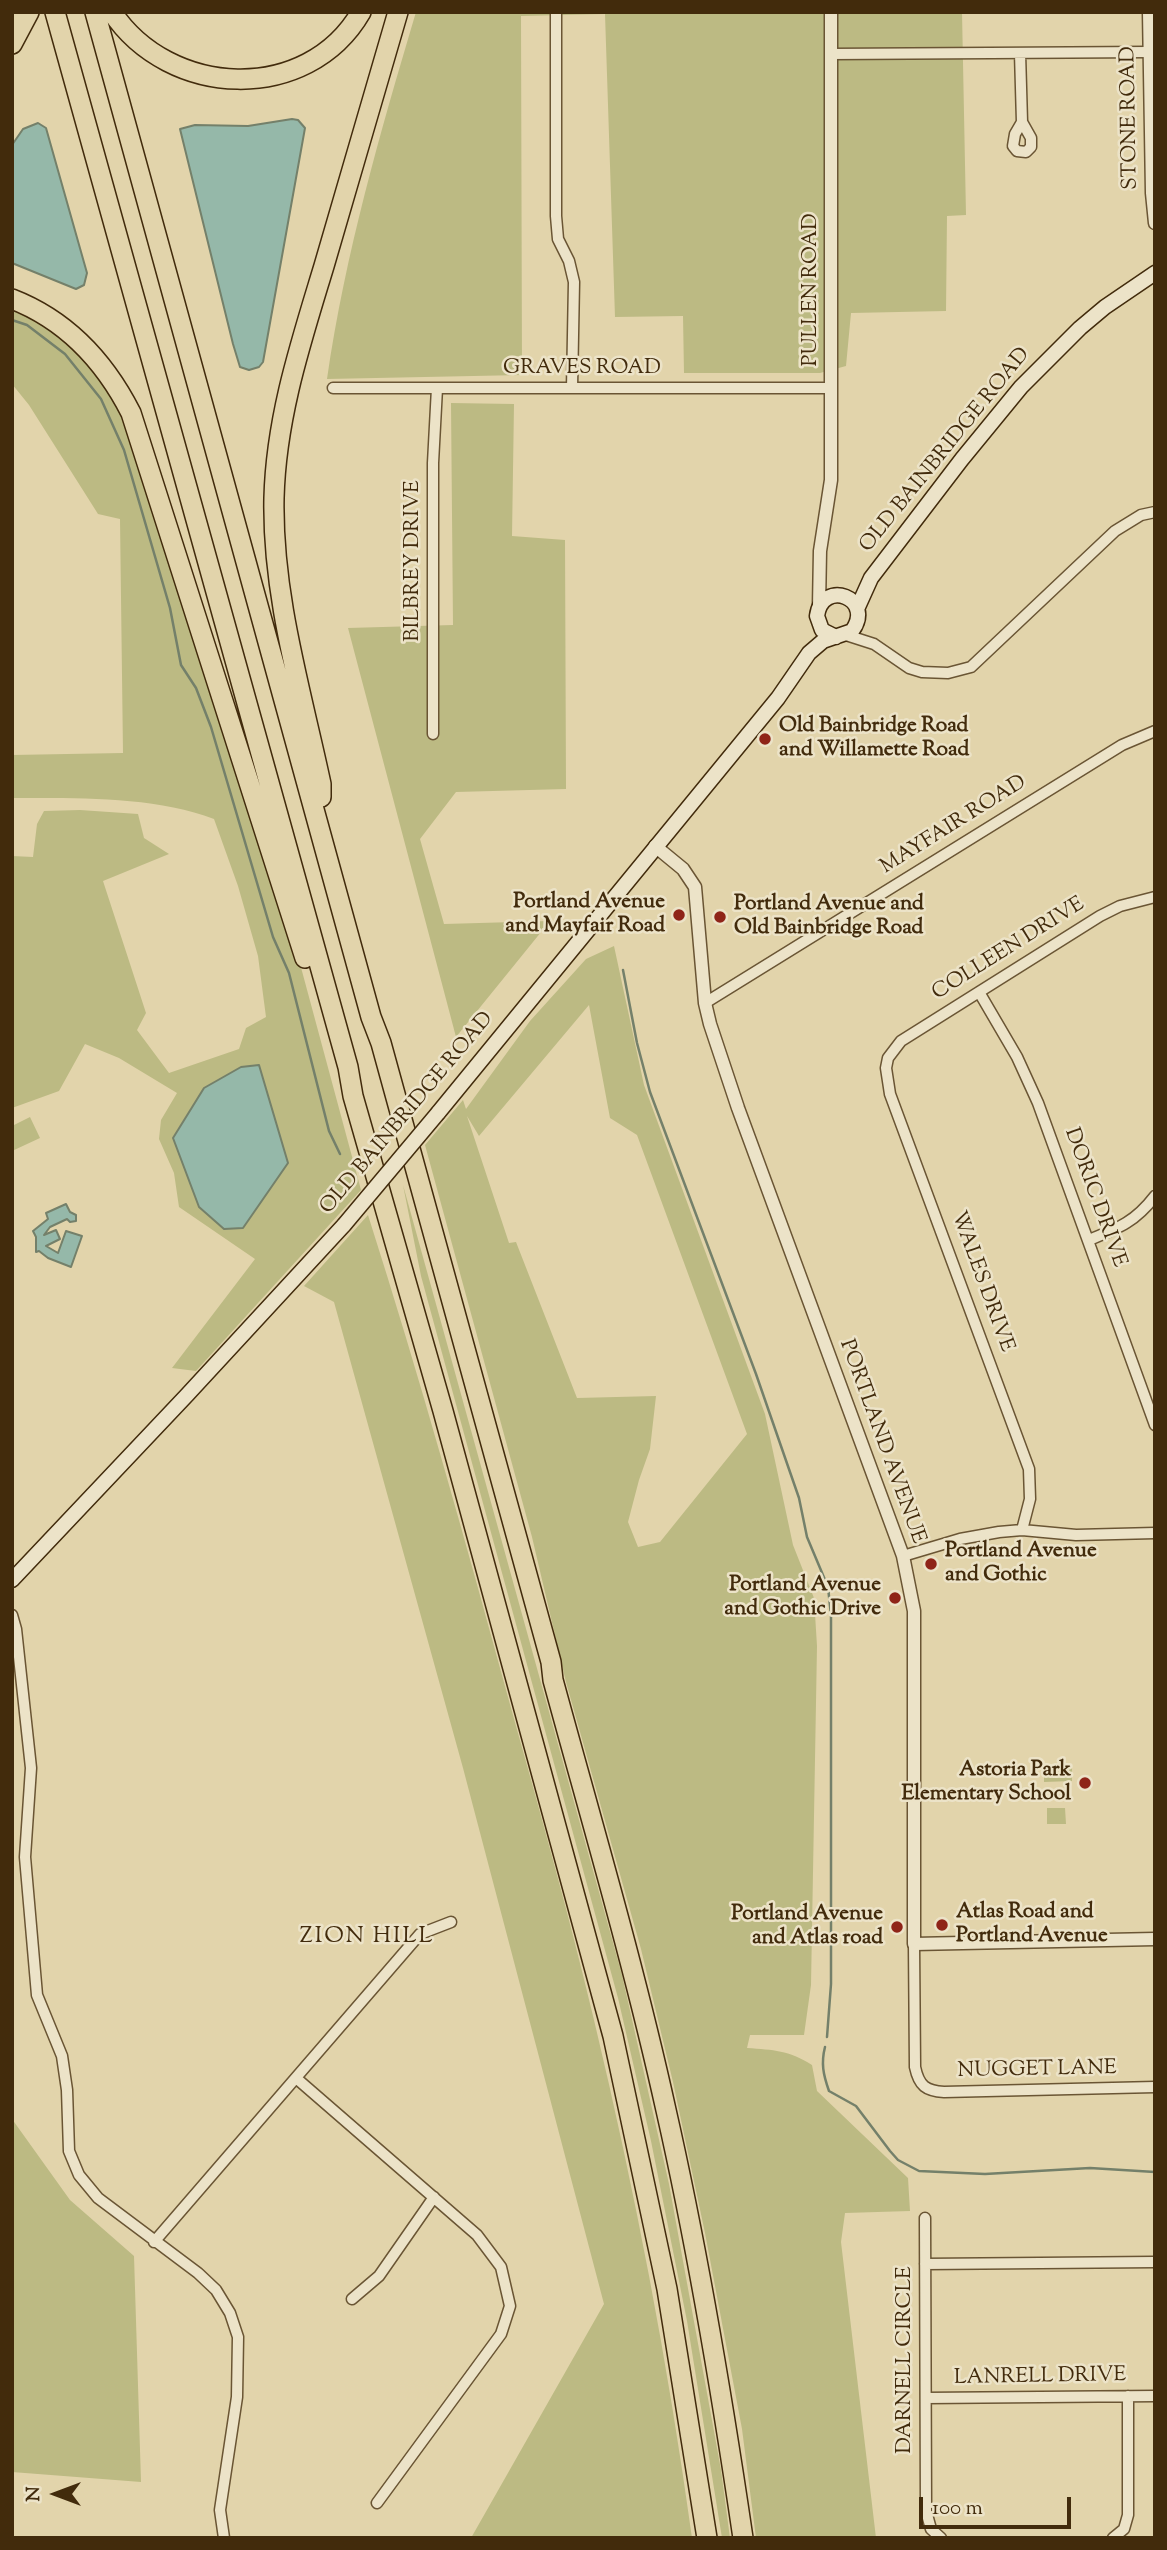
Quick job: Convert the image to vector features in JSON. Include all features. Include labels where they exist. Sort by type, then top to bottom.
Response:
[{"type":"highway","points":[[55,12],[242,678],[348,1067],[353,1096],[443,1411],[613,2036],[667,2289],[707,2538]]},
{"type":"highway","points":[[95,12],[516,1534],[623,1935],[666,2111],[701,2287],[743,2538]]},
{"type":"highway","points":[[113,12],[142,46],[164,61],[207,77],[229,80],[274,76],[318,57],[338,40],[361,12]]},
{"type":"highway","points":[[324,844],[321,784],[280,592],[274,499],[276,456],[289,385],[398,12]]},
{"type":"highway","points":[[12,299],[38,312],[84,345],[119,390],[131,413],[298,932],[337,1069],[353,1096]]},
{"type":"main road","name":"OLD BAINBRIDGE ROAD","points":[[858,614],[871,578],[998,414],[1050,356],[1105,307],[1155,273]]},
{"type":"main road","name":"OLD BAINBRIDGE ROAD","points":[[840,595],[871,578]]},
{"type":"main road","points":[[840,595],[852,601],[858,614],[852,631],[841,636],[826,633],[819,626],[817,616],[819,606],[826,598],[840,595]]},
{"type":"main road","name":"OLD BAINBRIDGE ROAD","points":[[12,1580],[344,1225],[778,698],[809,653],[819,626]]},
{"type":"main road","name":"OLD BAINBRIDGE ROAD","points":[[809,653],[823,641],[841,636]]},
{"type":"street","points":[[556,12],[556,216],[558,239],[569,261],[574,282],[572,388]]},
{"type":"street","name":"PULLEN ROAD","points":[[819,606],[819,566],[830,497],[831,12]]},
{"type":"street","name":"STONE ROAD","points":[[1149,12],[1152,193],[1155,223]]},
{"type":"street","points":[[831,54],[1149,52]]},
{"type":"street","points":[[1020,53],[1022,122]]},
{"type":"street","name":"GRAVES ROAD","points":[[333,388],[831,388]]},
{"type":"street","name":"BILBREY DRIVE","points":[[433,734],[433,463],[437,388]]},
{"type":"street","points":[[841,636],[874,644],[909,668],[922,673],[948,673],[971,667],[1115,531],[1141,515],[1155,512]]},
{"type":"street","points":[[819,566],[822,579],[840,595]]},
{"type":"street","points":[[858,614],[874,644]]},
{"type":"street","name":"MAYFAIR ROAD","points":[[705,1003],[1122,745],[1155,731]]},
{"type":"street","name":"PORTLAND AVENUE","points":[[655,846],[683,869],[695,887],[705,1003],[738,1108],[903,1556],[914,1611],[915,2067],[922,2085]]},
{"type":"street","name":"COLLEEN DRIVE","points":[[892,1051],[912,1034],[1100,916],[1120,906],[1155,897]]},
{"type":"street","name":"DORIC DRIVE","points":[[979,992],[1017,1057],[1038,1103],[1155,1425]]},
{"type":"street","name":"WALES DRIVE","points":[[892,1051],[886,1068],[890,1094],[1029,1469],[1030,1499],[1023,1530]]},
{"type":"street","points":[[1089,1240],[1132,1221],[1155,1196]]},
{"type":"street","points":[[903,1556],[960,1539],[999,1532],[1023,1530],[1076,1535],[1155,1533]]},
{"type":"street","points":[[12,1615],[16,1629],[31,1768],[25,1857],[37,1995],[62,2056],[67,2090],[69,2151],[79,2175],[98,2198],[216,2290],[230,2313],[237,2337],[237,2397],[220,2510],[224,2538]]},
{"type":"street","points":[[154,2242],[420,1934],[451,1922]]},
{"type":"street","points":[[914,1944],[1155,1939]]},
{"type":"street","points":[[296,2078],[477,2235],[500,2267],[510,2306],[501,2334],[377,2503]]},
{"type":"street","name":"NUGGET LANE","points":[[922,2085],[933,2091],[944,2092],[1155,2087]]},
{"type":"street","points":[[352,2299],[379,2276],[434,2197]]},
{"type":"street","name":"DARNELL CIRCLE","points":[[925,2218],[927,2522],[930,2529],[942,2538]]},
{"type":"street","points":[[925,2263],[1155,2262]]},
{"type":"street","points":[[1113,2538],[1124,2529],[1128,2515],[1128,2396]]},
{"type":"street","name":"LANRELL DRIVE","points":[[926,2398],[1155,2396]]},
{"type":"shaded area","points":[[416,12],[962,12],[966,215],[947,216],[946,311],[851,313],[846,366],[820,373],[684,373],[683,316],[615,317],[605,14],[521,16],[522,375],[327,379],[354,240]]},
{"type":"shaded area","points":[[298,120],[305,128],[263,362],[259,367],[249,370],[240,367],[233,344],[180,129],[195,125],[248,126]]},
{"type":"shaded area","points":[[38,123],[46,128],[87,273],[84,285],[76,289],[12,263],[12,145],[23,129]]},
{"type":"shaded area","points":[[12,303],[47,321],[118,396],[275,871],[361,1190],[196,1371],[172,1368],[255,1259],[179,1207],[174,1173],[159,1139],[161,1120],[177,1093],[119,1058],[85,1044],[59,1091],[12,1108],[12,856],[33,857],[37,824],[44,811],[80,810],[138,814],[144,838],[169,854],[103,881],[146,1013],[137,1030],[169,1073],[239,1049],[246,1028],[266,1017],[258,956],[238,886],[214,819],[191,811],[141,802],[12,798],[12,755],[123,753],[120,519],[98,514],[29,405],[12,384]],"holes":[[[204,1088],[199,1207],[173,1137]]]},
{"type":"shaded area","points":[[451,403],[514,404],[512,536],[565,540],[566,789],[456,792],[420,839],[444,924],[550,921],[456,1037],[348,628],[453,625]]},
{"type":"shaded area","points":[[614,946],[644,1085],[765,1414],[793,1545],[814,1598],[817,1646],[811,1985],[804,2035],[750,2035],[747,2048],[781,2052],[796,2056],[812,2065],[817,2091],[908,2178],[910,2211],[845,2213],[841,2242],[876,2538],[756,2538],[742,2429],[673,2082],[641,1949],[566,1682],[532,1537],[425,1145],[463,1100],[466,1109],[530,1021],[586,959]],"holes":[[[589,1005],[610,1118],[637,1135],[747,1434],[660,1542],[638,1547],[628,1522],[650,1449],[656,1396],[577,1398],[516,1242],[509,1243],[467,1116],[479,1136]]]},
{"type":"shaded area","points":[[259,1065],[288,1163],[243,1228],[224,1229],[199,1207],[173,1138],[204,1088],[241,1067]]},
{"type":"shaded area","points":[[30,1117],[40,1138],[12,1151],[12,1126]]},
{"type":"shaded area","points":[[403,1185],[622,1975],[669,2184],[721,2470],[730,2538],[722,2538],[687,2321],[651,2141],[618,1998],[421,1276]]},
{"type":"shaded area","points":[[66,1204],[70,1212],[76,1215],[76,1221],[70,1222],[67,1219],[50,1227],[44,1235],[56,1230],[60,1239],[46,1246],[58,1253],[66,1231],[82,1236],[71,1267],[48,1258],[39,1251],[36,1252],[36,1237],[33,1231],[48,1219],[46,1213]]},
{"type":"shaded area","points":[[368,1215],[460,1522],[584,1981],[609,2084],[649,2278],[692,2538],[471,2538],[604,2304],[463,1768],[334,1302],[304,1286]]},
{"type":"shaded area","points":[[1072,1766],[1072,1781],[1044,1782],[1044,1767]]},
{"type":"shaded area","points":[[1047,1808],[1065,1808],[1066,1824],[1047,1824]]},
{"type":"shaded area","points":[[12,2119],[70,2200],[134,2256],[141,2482],[12,2472]]},
{"type":"waterway","points":[[12,320],[27,325],[65,354],[101,399],[124,450],[170,608],[181,665],[196,688],[211,727],[273,937],[289,973],[329,1131],[340,1154]]},
{"type":"waterway","points":[[623,970],[637,1043],[650,1092],[756,1374],[799,1498],[807,1537],[828,1587],[831,1615],[831,1984],[827,2037]]},
{"type":"waterway","points":[[825,2047],[823,2069],[829,2091],[856,2106],[898,2160],[919,2171],[985,2174],[1090,2168],[1155,2172]]},
{"type":"place","name":"Old Bainbridge Road and Willamette Road","points":[[765,739]]},
{"type":"place","name":"Portland Avenue and Mayfair Road","points":[[679,915]]},
{"type":"place","name":"Portland Avenue and Old Bainbridge Road","points":[[720,917]]},
{"type":"place","name":"Portland Avenue and Gothic","points":[[931,1564]]},
{"type":"place","name":"Portland Avenue and Gothic Drive","points":[[895,1598]]},
{"type":"place","name":"Astoria Park Elementary School","points":[[1085,1783]]},
{"type":"place","name":"Atlas Road and Portland Avenue","points":[[942,1925]]},
{"type":"place","name":"Portland Avenue and Atlas road","points":[[897,1927]]},
{"type":"district","name":"ZION HILL","points":[[367,1938]]}]
